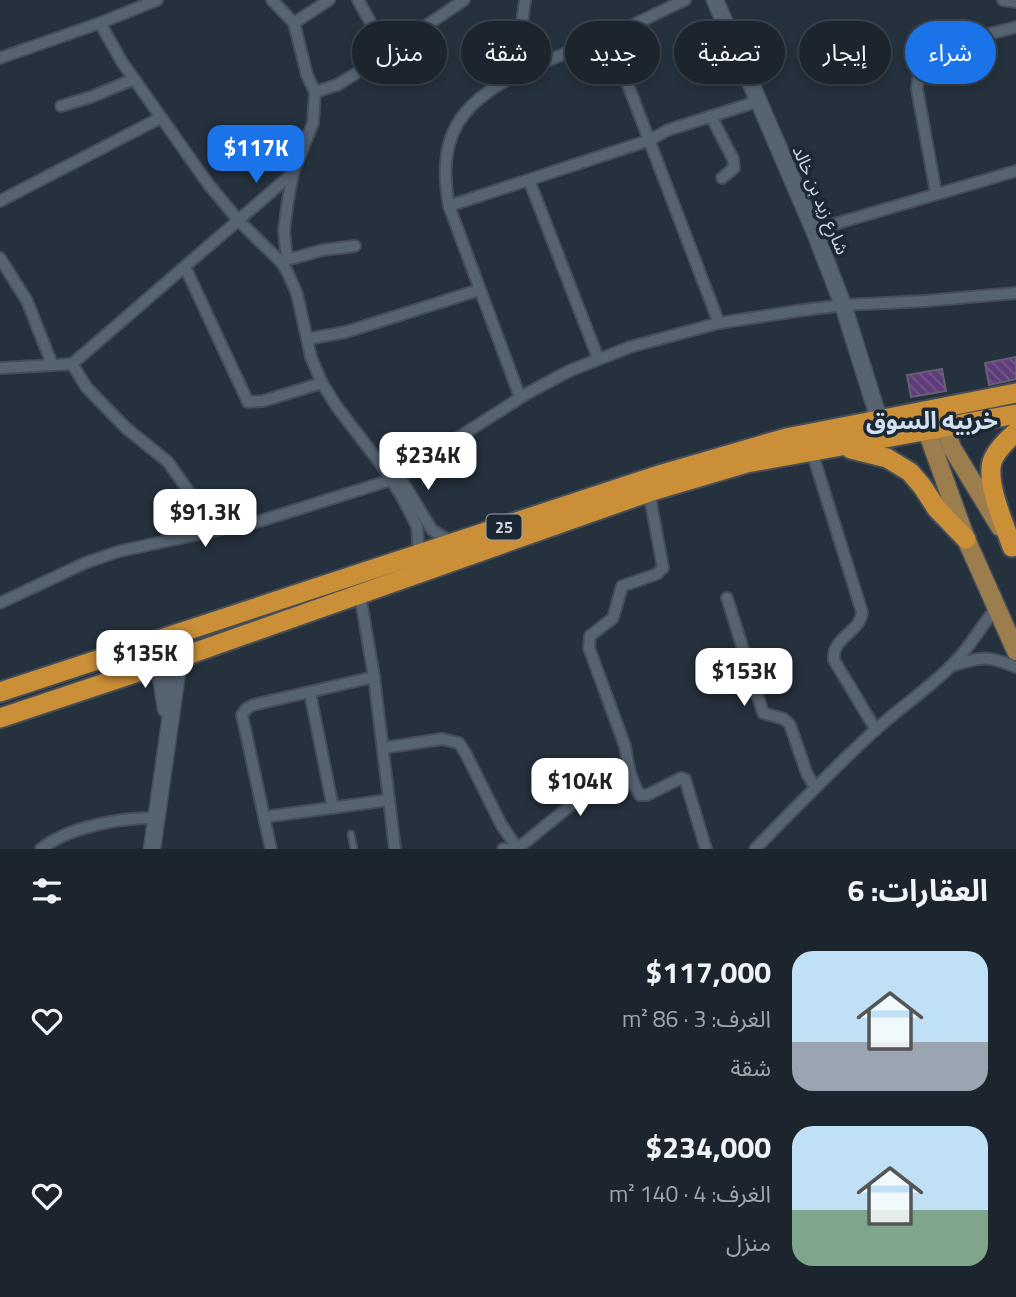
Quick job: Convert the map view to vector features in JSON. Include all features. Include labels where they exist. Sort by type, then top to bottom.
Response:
[{"type":"highway","name":"25","points":[[0,692],[662,474],[761,445],[1016,393]]},
{"type":"highway","name":"25","points":[[0,718],[159,665],[649,492],[747,463],[1016,414]]},
{"type":"highway","points":[[1014,551],[996,499],[992,463],[997,452],[1016,432]]},
{"type":"highway","points":[[843,447],[897,462],[922,486],[937,509],[967,539]]},
{"type":"main road","name":"شارع زيد بن خالد","points":[[715,0],[814,230],[843,305],[879,419]]},
{"type":"main road","points":[[929,410],[967,539],[1016,651]]},
{"type":"main road","points":[[937,430],[953,448],[1014,551]]},
{"type":"main road","points":[[152,849],[178,657],[170,636]]},
{"type":"main road","points":[[150,642],[159,665],[169,729]]},
{"type":"street","points":[[0,58],[157,0]]},
{"type":"street","points":[[272,0],[294,23],[310,84],[315,92],[313,123],[293,173],[285,215],[284,261],[294,286],[311,357],[322,383],[337,407],[432,530],[454,544]]},
{"type":"street","points":[[294,23],[329,0]]},
{"type":"street","points":[[358,0],[370,21]]},
{"type":"street","points":[[433,21],[464,0]]},
{"type":"street","points":[[522,21],[525,0]]},
{"type":"street","points":[[639,21],[685,0]]},
{"type":"street","points":[[1003,0],[1016,2]]},
{"type":"street","points":[[100,23],[122,62],[209,185],[239,221],[284,261]]},
{"type":"street","points":[[936,193],[917,89],[920,64],[928,54],[941,46],[1016,27]]},
{"type":"street","points":[[315,92],[337,85],[352,75]]},
{"type":"street","points":[[61,106],[134,79]]},
{"type":"street","points":[[502,84],[471,106],[455,130],[445,159],[444,179],[449,205],[520,397]]},
{"type":"street","points":[[628,84],[719,323]]},
{"type":"street","points":[[449,205],[650,140],[668,130],[759,101]]},
{"type":"street","points":[[711,116],[733,159],[734,168],[722,178]]},
{"type":"street","points":[[0,201],[160,118]]},
{"type":"street","points":[[814,230],[1016,171]]},
{"type":"street","points":[[0,368],[72,364],[293,173]]},
{"type":"street","points":[[529,180],[598,358]]},
{"type":"street","points":[[284,261],[323,250],[355,246]]},
{"type":"street","points":[[0,258],[27,301],[52,365]]},
{"type":"street","points":[[185,267],[248,402],[263,401],[322,383]]},
{"type":"street","points":[[307,339],[346,332],[479,290]]},
{"type":"street","points":[[0,603],[102,556],[296,512],[392,476],[520,397],[598,358],[719,323],[843,305],[1016,293]]},
{"type":"street","points":[[72,364],[87,388],[126,428],[168,463],[216,530]]},
{"type":"street","points":[[812,452],[862,612],[861,620],[835,647],[834,660],[876,730]]},
{"type":"street","points":[[392,476],[415,521],[419,554]]},
{"type":"street","points":[[649,492],[663,568],[657,574],[622,586],[613,618],[588,640],[625,747],[627,764],[640,795],[647,795],[681,778],[687,780],[706,849]]},
{"type":"street","points":[[360,595],[374,677],[395,849]]},
{"type":"street","points":[[727,598],[763,713],[784,719],[790,724],[807,774],[815,787]]},
{"type":"street","points":[[758,848],[815,787],[951,666],[975,639],[997,607]]},
{"type":"street","points":[[951,666],[983,657],[1016,667]]},
{"type":"street","points":[[271,849],[242,715],[253,705],[374,677]]},
{"type":"street","points":[[310,693],[333,808]]},
{"type":"street","points":[[383,748],[442,739],[459,743],[502,826],[517,849]]},
{"type":"street","points":[[503,849],[517,849],[614,770],[627,764]]},
{"type":"street","points":[[264,817],[389,800]]},
{"type":"street","points":[[40,849],[68,834],[98,825],[127,819],[157,818]]},
{"type":"lane","points":[[351,834],[354,849]]},
{"type":"building","points":[[1016,357],[1016,379],[989,385],[985,363]]},
{"type":"building","points":[[942,369],[946,391],[911,397],[907,375]]},
{"type":"district","name":"خربیه السوق","points":[[932,420]]}]
